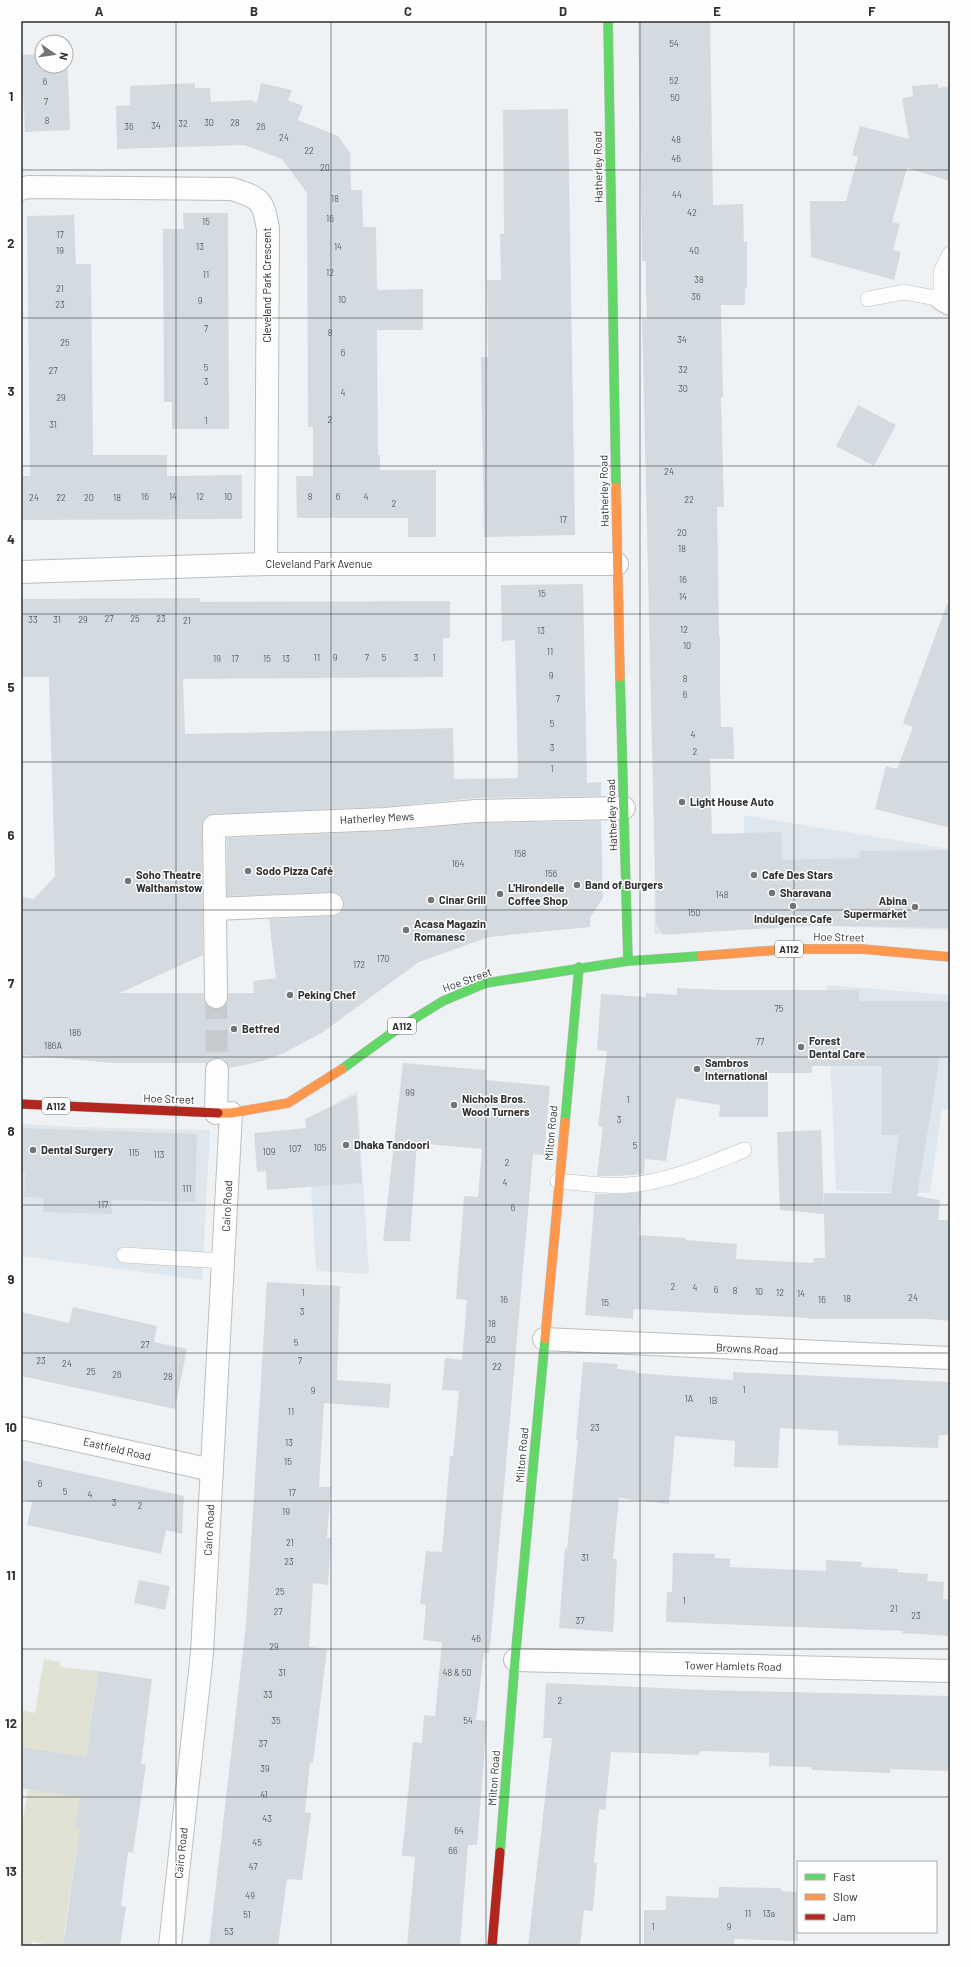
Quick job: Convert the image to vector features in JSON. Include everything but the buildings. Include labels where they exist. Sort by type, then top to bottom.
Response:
[{"type":"street","name":"Hatherley Road","points":[[608,21],[617,564],[628,961]]},
{"type":"street","name":"Cleveland Park Crescent","points":[[21,189],[28,187],[232,189],[254,196],[264,208],[268,229],[266,564]]},
{"type":"street","name":"Cleveland Park Avenue","points":[[21,572],[266,564],[617,564]]},
{"type":"street","name":"Hatherley Mews","points":[[216,997],[214,826],[385,819],[476,811],[624,808]]},
{"type":"street","points":[[215,909],[332,904]]},
{"type":"street","name":"Hoe Street","points":[[21,1104],[224,1113],[288,1104],[352,1063],[396,1030],[443,1001],[486,983],[579,967],[628,961],[791,949],[862,949],[950,957]]},
{"type":"street","name":"Milton Road","points":[[492,1946],[515,1660],[558,1181],[579,967]]},
{"type":"street","points":[[217,1070],[224,1113]]},
{"type":"street","name":"Cairo Road","points":[[170,1946],[202,1653],[224,1261],[224,1113]]},
{"type":"street","name":"Browns Road","points":[[544,1339],[950,1358]]},
{"type":"street","name":"Eastfield Road","points":[[21,1428],[212,1470]]},
{"type":"street","name":"Tower Hamlets Road","points":[[515,1660],[950,1671]]},
{"type":"lane","points":[[868,299],[904,292],[946,301],[941,272],[950,254]]},
{"type":"lane","points":[[558,1181],[599,1184],[637,1184],[687,1173],[744,1150]]},
{"type":"lane","points":[[124,1255],[224,1261]]},
{"type":"shaded area","points":[[744,815],[950,849],[950,930],[825,926],[654,934],[655,846],[744,845]]},
{"type":"shaded area","points":[[827,985],[950,995],[950,1110],[942,1109],[930,1193],[836,1191]]},
{"type":"shaded area","points":[[357,1091],[369,1274],[316,1271],[307,1119]]},
{"type":"shaded area","points":[[21,1124],[77,1127],[210,1130],[202,1280],[21,1256]]},
{"type":"shaded area","points":[[44,1659],[61,1662],[60,1667],[98,1671],[76,1827],[80,1827],[64,1934],[69,1936],[68,1946],[46,1946],[46,1944],[32,1942],[31,1946],[21,1945],[21,1832],[28,1789],[38,1790],[21,1747],[21,1710],[35,1713]]},
{"type":"tunnel","points":[[216,997],[217,1070]]},
{"type":"traffic: fast","points":[[608,21],[616,487]]},
{"type":"traffic: fast","points":[[620,677],[628,961]]},
{"type":"traffic: fast","points":[[342,1069],[396,1030],[443,1001],[486,983],[628,961],[701,956]]},
{"type":"traffic: fast","points":[[565,1122],[579,967]]},
{"type":"traffic: fast","points":[[500,1852],[515,1660],[545,1339]]},
{"type":"traffic: slow","points":[[616,487],[620,677]]},
{"type":"traffic: slow","points":[[701,956],[791,949],[862,949],[950,957]]},
{"type":"traffic: slow","points":[[218,1113],[231,1113],[288,1103],[342,1069]]},
{"type":"traffic: slow","points":[[545,1339],[565,1122]]},
{"type":"traffic: jam","points":[[21,1104],[218,1113]]},
{"type":"traffic: jam","points":[[492,1946],[500,1852]]},
{"type":"place","name":"Light House Auto","points":[[682,802]]},
{"type":"place","name":"Sodo Pizza Café","points":[[248,871]]},
{"type":"place","name":"Cafe Des Stars","points":[[754,875]]},
{"type":"place","name":"Soho Theatre Walthamstow","points":[[128,881]]},
{"type":"place","name":"Band of Burgers","points":[[577,885]]},
{"type":"place","name":"Sharavana","points":[[772,893]]},
{"type":"place","name":"L'Hirondelle Coffee Shop","points":[[500,894]]},
{"type":"place","name":"Cinar Grill","points":[[431,900]]},
{"type":"place","name":"Indulgence Cafe","points":[[793,906]]},
{"type":"place","name":"Abina Supermarket","points":[[915,907]]},
{"type":"place","name":"Acasa Magazin Romanesc","points":[[406,930]]},
{"type":"place","name":"Peking Chef","points":[[290,995]]},
{"type":"place","name":"Betfred","points":[[234,1029]]},
{"type":"place","name":"Forest Dental Care","points":[[801,1047]]},
{"type":"place","name":"Sambros International","points":[[697,1069]]},
{"type":"place","name":"Nichols Bros. Wood Turners","points":[[454,1105]]},
{"type":"place","name":"Dhaka Tandoori","points":[[346,1145]]},
{"type":"place","name":"Dental Surgery","points":[[33,1150]]}]
